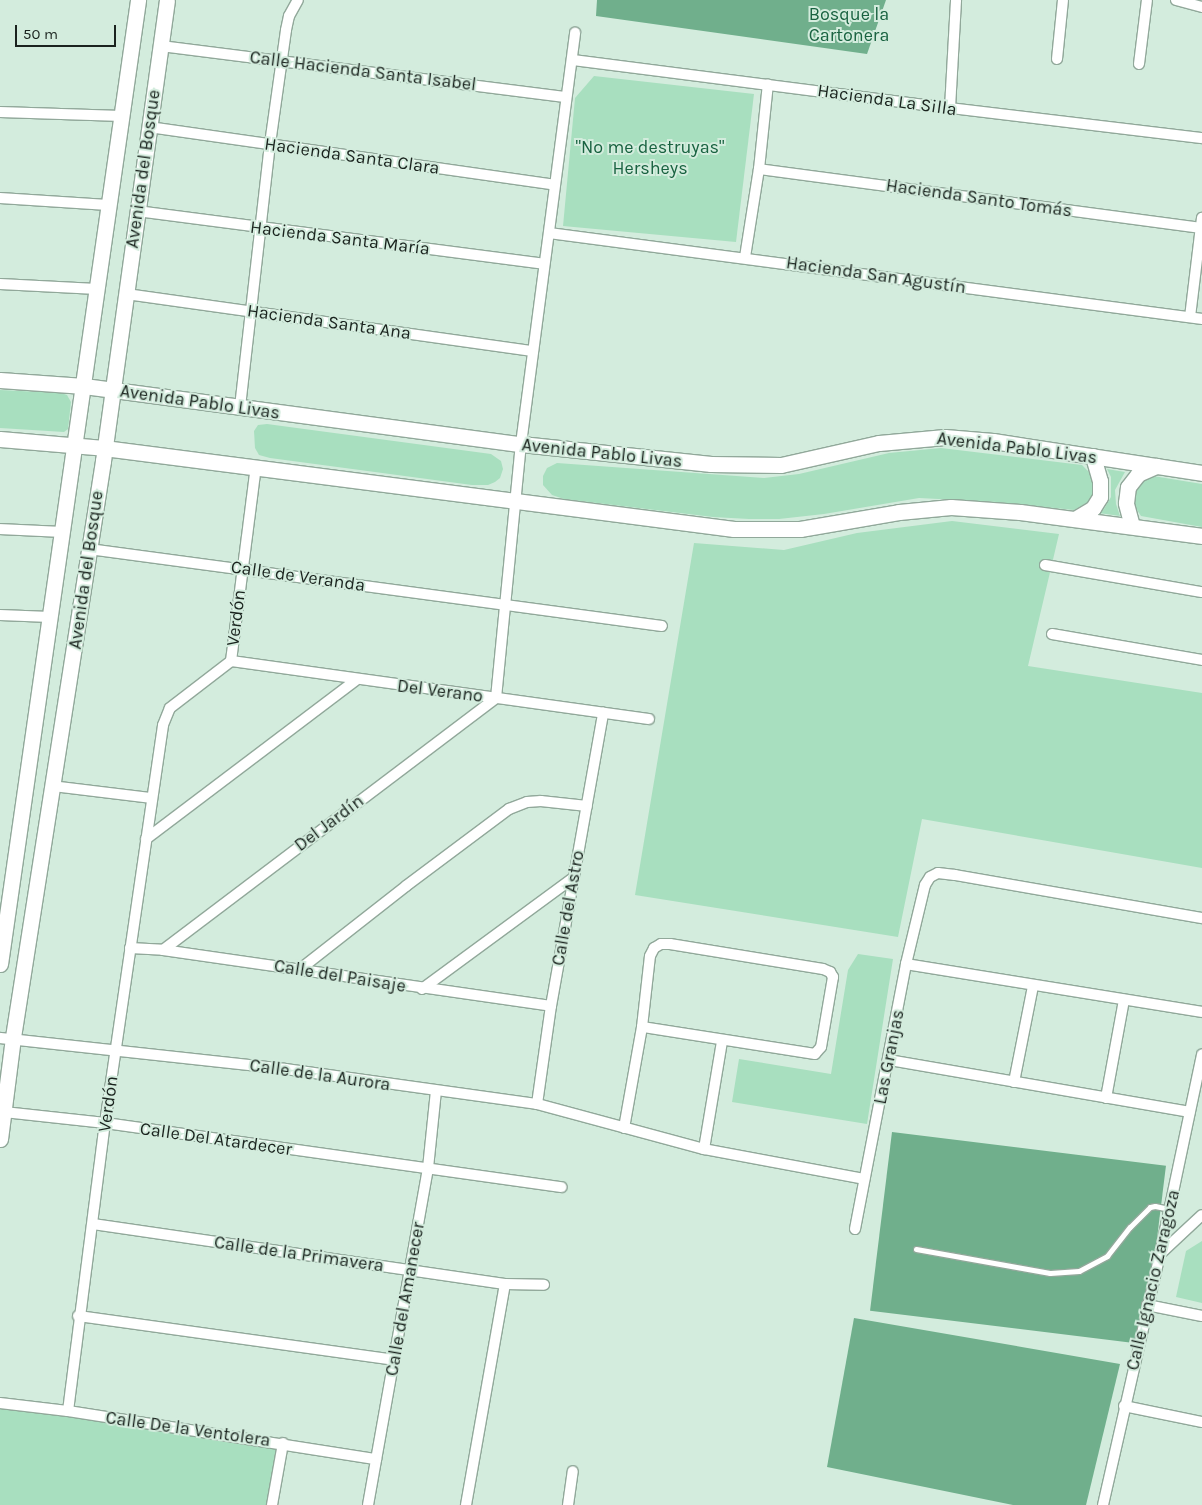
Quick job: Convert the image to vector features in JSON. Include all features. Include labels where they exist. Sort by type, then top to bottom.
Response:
[{"type":"main road","name":"Avenida del Bosque","points":[[0,957],[76,445],[108,204],[138,0]]},
{"type":"main road","name":"Avenida del Bosque","points":[[0,1139],[4,1112],[7,1038],[52,786],[89,549],[167,0]]},
{"type":"main road","name":"Avenida Pablo Livas","points":[[0,380],[84,386],[521,444],[737,466],[800,462],[880,443],[926,438],[993,441],[1202,472]]},
{"type":"main road","points":[[0,439],[104,448],[690,525],[760,531],[800,529],[899,512],[951,507],[1012,511],[1202,536]]},
{"type":"main road","points":[[1074,519],[1093,508],[1100,497],[1100,481],[1093,456]]},
{"type":"main road","points":[[1132,526],[1126,503],[1128,487],[1138,474],[1156,466]]},
{"type":"street","points":[[240,408],[270,144],[286,30],[289,16],[298,0]]},
{"type":"street","points":[[950,108],[956,0]]},
{"type":"street","points":[[1057,59],[1063,0]]},
{"type":"street","points":[[1139,64],[1147,0]]},
{"type":"street","points":[[1176,0],[1202,7]]},
{"type":"street","points":[[496,698],[521,444],[565,97],[573,60],[575,33]]},
{"type":"street","name":"Calle Hacienda Santa Isabel","points":[[160,46],[565,97]]},
{"type":"street","name":"Hacienda La Silla","points":[[573,60],[1202,138]]},
{"type":"street","points":[[745,257],[768,84]]},
{"type":"street","points":[[0,112],[122,116]]},
{"type":"street","name":"Hacienda Santa Clara","points":[[149,127],[554,185]]},
{"type":"street","name":"Hacienda Santo Tomás","points":[[758,169],[1201,223]]},
{"type":"street","points":[[0,198],[108,204]]},
{"type":"street","name":"Hacienda Santa María","points":[[137,211],[544,264]]},
{"type":"street","points":[[1190,317],[1201,223]]},
{"type":"street","name":"Hacienda San Agustín","points":[[549,233],[745,257],[1202,318]]},
{"type":"street","points":[[0,284],[97,288]]},
{"type":"street","name":"Hacienda Santa Ana","points":[[126,294],[533,351]]},
{"type":"street","name":"Verdón","points":[[68,1411],[78,1316],[164,716],[170,708],[230,661],[256,467]]},
{"type":"street","points":[[0,529],[63,532]]},
{"type":"street","name":"Calle de Veranda","points":[[89,549],[242,568],[662,626]]},
{"type":"street","points":[[1046,565],[1202,592]]},
{"type":"street","points":[[0,615],[50,617]]},
{"type":"street","points":[[1052,634],[1202,660]]},
{"type":"street","name":"Del Verano","points":[[230,661],[356,680],[649,719]]},
{"type":"street","points":[[146,839],[356,680]]},
{"type":"street","name":"Del Jardín","points":[[163,950],[496,698]]},
{"type":"street","name":"Calle del Astro","points":[[537,1104],[551,1006],[603,713]]},
{"type":"street","points":[[52,786],[151,798]]},
{"type":"street","points":[[299,970],[406,886],[509,810],[527,802],[541,801],[587,806]]},
{"type":"street","name":"Las Granjas","points":[[855,1229],[906,964],[925,885],[930,877],[938,873],[956,874],[1202,918]]},
{"type":"street","points":[[422,989],[573,878]]},
{"type":"street","points":[[624,1128],[642,1027],[650,956],[654,948],[661,944],[670,944],[823,969],[830,972],[833,984],[821,1047],[818,1052],[809,1054],[642,1027]]},
{"type":"street","name":"Calle del Paisaje","points":[[130,948],[163,950],[422,989],[551,1006]]},
{"type":"street","points":[[906,964],[1202,1012]]},
{"type":"street","points":[[1014,1082],[1033,986]]},
{"type":"street","points":[[1106,1098],[1124,1000]]},
{"type":"street","name":"Calle de la Aurora","points":[[7,1038],[285,1069],[436,1092],[537,1104],[704,1149],[864,1179]]},
{"type":"street","points":[[704,1149],[722,1041]]},
{"type":"street","name":"Calle Ignacio Zaragoza","points":[[1104,1505],[1124,1406],[1170,1210],[1202,1054]]},
{"type":"street","points":[[889,1060],[1190,1112]]},
{"type":"street","name":"Calle del Amanecer","points":[[368,1505],[428,1168],[436,1092]]},
{"type":"street","name":"Calle Del Atardecer","points":[[4,1112],[105,1123],[562,1187]]},
{"type":"street","points":[[1160,1254],[1202,1215]]},
{"type":"street","name":"Calle de la Primavera","points":[[92,1224],[505,1284],[544,1285]]},
{"type":"street","points":[[466,1505],[505,1284]]},
{"type":"street","points":[[1147,1304],[1202,1316]]},
{"type":"street","points":[[78,1316],[394,1360]]},
{"type":"street","name":"Calle De la Ventolera","points":[[0,1403],[68,1411],[283,1443],[376,1459]]},
{"type":"street","points":[[1124,1406],[1202,1422]]},
{"type":"street","points":[[272,1505],[283,1443]]},
{"type":"street","points":[[573,1471],[568,1504],[580,1505]]},
{"type":"lane","points":[[916,1249],[1050,1273],[1079,1271],[1106,1256],[1130,1227],[1150,1208],[1155,1206],[1170,1210]]},
{"type":"green space","name":"Bosque la Cartonera","points":[[597,0],[886,0],[867,54],[596,16]]},
{"type":"green space","name":"\"No me destruyas\" Hersheys","points":[[594,76],[754,94],[736,242],[563,226],[575,98]]},
{"type":"green space","points":[[0,390],[61,393],[67,395],[71,402],[68,429],[64,432],[0,428]]},
{"type":"green space","points":[[267,424],[491,454],[501,461],[503,469],[500,478],[495,482],[488,485],[472,485],[270,458],[259,455],[255,448],[254,431],[258,425]]},
{"type":"green space","points":[[941,448],[1082,465],[1091,474],[1094,492],[1088,502],[1074,510],[997,502],[919,498],[824,514],[779,519],[749,519],[713,517],[564,499],[552,495],[543,485],[543,476],[547,468],[557,463],[764,478],[799,474],[889,453]]},
{"type":"green space","points":[[1107,469],[1125,472],[1115,490],[1116,504],[1120,516],[1099,513],[1104,509],[1111,497],[1111,477]]},
{"type":"green space","points":[[1153,476],[1202,484],[1202,527],[1141,516],[1133,504],[1134,491],[1140,481]]},
{"type":"green space","points":[[952,521],[1059,534],[1028,666],[1202,693],[1202,868],[922,819],[898,937],[635,895],[694,543],[784,550],[857,533]]},
{"type":"green space","points":[[858,954],[893,959],[867,1124],[732,1102],[739,1059],[831,1074],[848,970]]},
{"type":"green space","points":[[892,1132],[1166,1166],[1144,1344],[870,1311]]},
{"type":"green space","points":[[1202,1241],[1202,1303],[1176,1297],[1186,1251]]},
{"type":"green space","points":[[854,1318],[1120,1364],[1086,1505],[1013,1505],[827,1467]]},
{"type":"green space","points":[[0,1403],[283,1443],[272,1505],[0,1505]]}]
